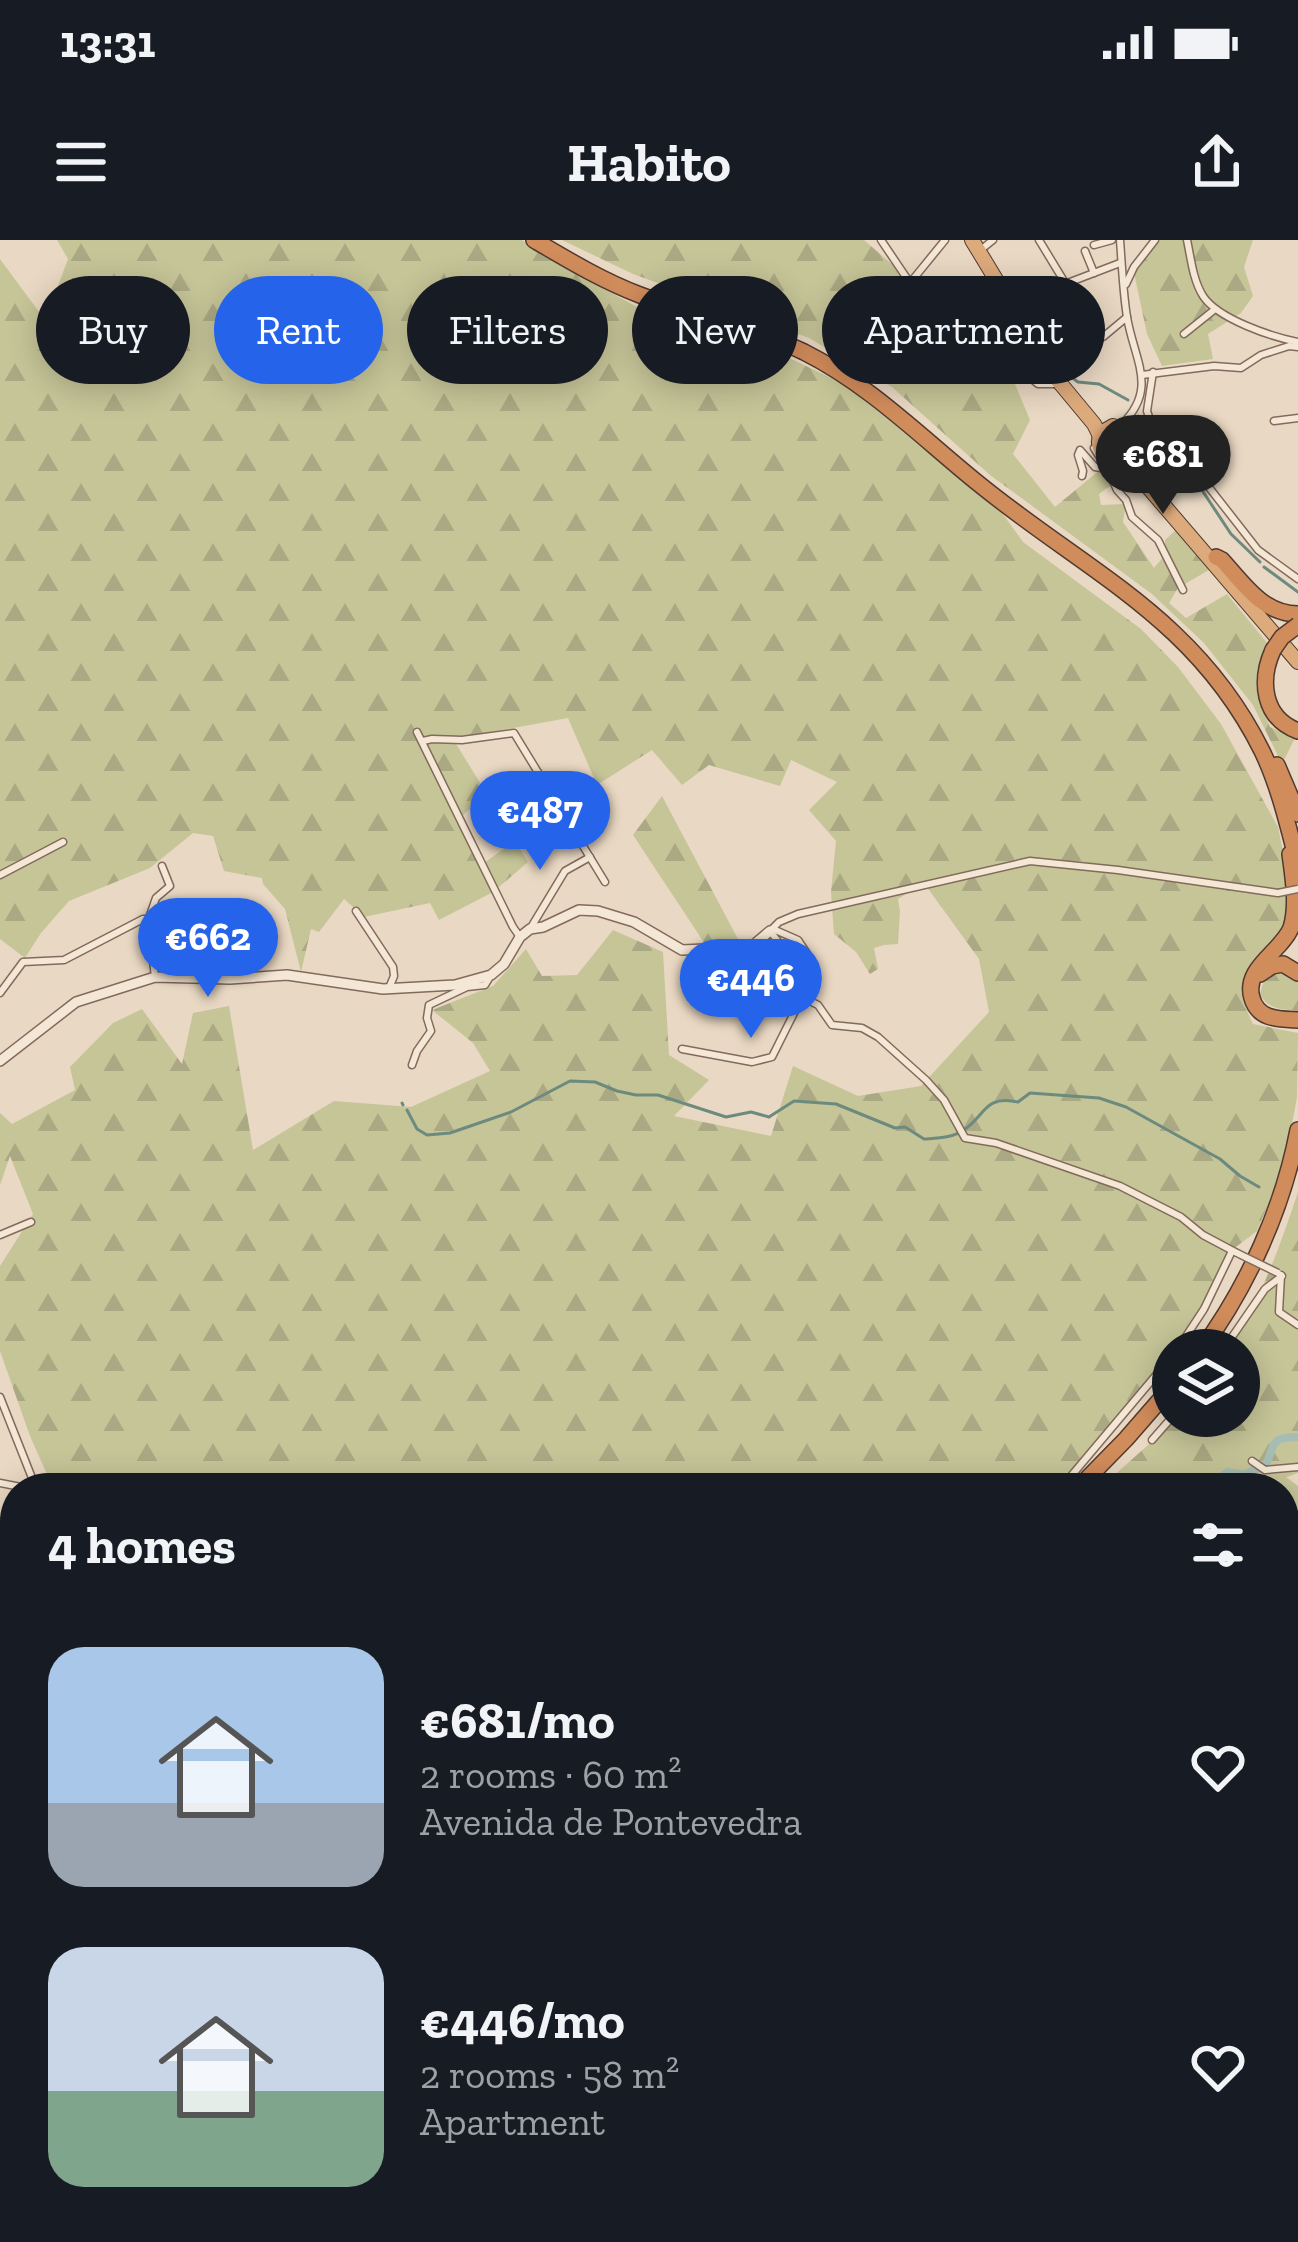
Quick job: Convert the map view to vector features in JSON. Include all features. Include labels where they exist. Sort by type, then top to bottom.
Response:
[{"type":"highway","points":[[534,240],[620,286],[773,338],[824,363],[891,409],[1038,530],[1131,594],[1189,645],[1235,704],[1295,826],[1295,916],[1287,937],[1255,973],[1250,989],[1259,1012],[1276,1019],[1298,1018]]},
{"type":"highway","points":[[550,240],[633,284],[776,331],[825,356],[871,385],[981,478],[1178,623],[1230,684],[1275,763],[1295,826],[1298,864]]},
{"type":"highway","points":[[982,242],[1002,276]]},
{"type":"highway","points":[[982,242],[1000,276]]},
{"type":"highway","points":[[1060,384],[1111,432],[1130,443],[1123,454],[1110,457],[1102,452],[1111,432]]},
{"type":"highway","points":[[1123,454],[1298,658]]},
{"type":"highway","points":[[1123,454],[1298,658]]},
{"type":"highway","points":[[1216,557],[1259,600],[1291,614]]},
{"type":"highway","points":[[1298,627],[1275,651],[1265,678],[1268,700],[1282,723],[1298,730]]},
{"type":"highway","points":[[1275,651],[1270,695],[1283,717],[1298,721]]},
{"type":"highway","points":[[1298,973],[1283,964],[1272,966],[1259,975],[1254,990],[1268,1012],[1298,1018]]},
{"type":"highway","points":[[1217,1329],[1255,1258],[1279,1200],[1298,1130]]},
{"type":"highway","points":[[1277,1228],[1298,1164]]},
{"type":"highway","points":[[1221,1329],[1240,1303],[1298,1176]]},
{"type":"highway","points":[[1093,1473],[1152,1409]]},
{"type":"highway","points":[[1102,1473],[1152,1421]]},
{"type":"street","points":[[881,240],[905,276]]},
{"type":"street","points":[[1039,240],[1060,276]]},
{"type":"street","points":[[1094,244],[1116,240],[1127,317],[1142,375],[1141,397],[1126,428],[1093,440],[1093,446],[1132,517],[1157,541],[1183,590]]},
{"type":"street","points":[[1124,287],[1155,240]]},
{"type":"street","points":[[1187,240],[1198,286],[1209,304],[1248,326],[1298,344]]},
{"type":"street","points":[[915,276],[940,242]]},
{"type":"street","points":[[1085,251],[1094,273]]},
{"type":"street","points":[[1086,276],[1121,263]]},
{"type":"street","points":[[1184,334],[1216,309]]},
{"type":"street","points":[[1105,335],[1127,317]]},
{"type":"street","points":[[1142,375],[1214,365],[1241,368],[1261,355],[1298,344]]},
{"type":"street","points":[[1153,372],[1147,411],[1150,423],[1186,458],[1258,550],[1298,579]]},
{"type":"street","points":[[1274,421],[1298,418]]},
{"type":"street","points":[[1082,476],[1080,450],[1095,467],[1107,469]]},
{"type":"street","points":[[417,732],[520,938]]},
{"type":"street","points":[[423,741],[514,733],[605,882]]},
{"type":"street","points":[[0,875],[64,842]]},
{"type":"street","points":[[412,1066],[431,1031],[428,1005],[467,987],[485,985],[530,929],[565,871],[590,857]]},
{"type":"street","points":[[530,929],[589,909],[634,922],[682,950],[751,947],[779,922],[798,914],[1030,860],[1278,893],[1298,889]]},
{"type":"street","points":[[155,977],[148,919],[156,898],[170,886],[162,866]]},
{"type":"street","points":[[356,911],[393,967],[389,988]]},
{"type":"street","points":[[0,993],[23,962],[64,960],[131,923],[148,919]]},
{"type":"street","points":[[772,930],[777,940],[770,967],[790,971],[802,997],[818,1005],[832,1024],[862,1028],[878,1037],[944,1100],[968,1140],[996,1143],[1124,1188],[1280,1275]]},
{"type":"street","points":[[682,1049],[752,1062],[775,1054],[802,997],[806,950],[798,940],[772,930]]},
{"type":"street","points":[[0,1061],[76,1002],[155,977],[287,975],[389,988],[454,985],[491,975]]},
{"type":"street","points":[[0,1235],[31,1222]]},
{"type":"street","points":[[1191,1329],[1233,1252]]},
{"type":"street","points":[[1280,1275],[1279,1312],[1298,1325]]},
{"type":"street","points":[[1237,1329],[1280,1275]]},
{"type":"street","points":[[1074,1473],[1152,1379]]},
{"type":"street","points":[[0,1397],[30,1473]]},
{"type":"street","points":[[1257,1464],[1298,1465]]},
{"type":"green space","points":[[57,240],[522,240],[580,276],[407,276],[407,384],[608,384],[608,291],[632,304],[632,384],[798,384],[798,362],[822,374],[822,384],[850,387],[1002,513],[1023,542],[1141,629],[1178,667],[1221,724],[1278,827],[1288,876],[1289,920],[1249,966],[1243,990],[1253,1024],[1298,1033],[1297,1097],[1288,1146],[1257,1231],[1228,1253],[1186,1329],[1152,1329],[1152,1378],[1071,1473],[46,1473],[0,1351],[0,1266],[33,1214],[10,1156],[0,1185],[0,1113],[12,1124],[75,1090],[70,1067],[113,1023],[142,1009],[182,1064],[193,1013],[229,1006],[253,1150],[334,1101],[411,1107],[490,1071],[473,1043],[432,1010],[493,986],[526,949],[542,976],[577,975],[613,930],[663,952],[669,1055],[709,1080],[674,1116],[771,1136],[793,1066],[858,1096],[921,1086],[989,1012],[979,959],[924,883],[898,899],[898,944],[874,948],[878,969],[870,974],[856,952],[834,934],[831,892],[836,841],[809,810],[837,782],[791,760],[780,786],[709,765],[682,785],[652,750],[597,785],[568,718],[453,739],[487,794],[462,816],[481,865],[515,841],[528,862],[493,892],[439,920],[430,903],[364,917],[344,899],[319,932],[311,929],[301,972],[285,909],[262,878],[224,871],[213,836],[193,833],[150,868],[69,901],[25,958],[0,939],[0,259],[36,308],[36,384],[190,384],[190,276],[62,276],[68,259]]},
{"type":"green space","points":[[562,240],[864,240],[905,276],[822,276],[822,346],[798,334],[798,276],[633,274]]},
{"type":"green space","points":[[1160,240],[1253,240],[1244,267],[1253,296],[1241,313],[1208,334],[1213,359],[1162,366],[1147,334],[1134,273]]},
{"type":"green space","points":[[887,384],[1015,384],[1030,420],[1013,454],[1055,507],[1101,469],[1111,485],[1099,494],[1101,505],[1126,504],[1123,522],[1154,568],[1165,555],[1165,540],[1176,530],[1209,570],[1178,588],[1169,603],[1186,618],[1227,594],[1268,644],[1256,685],[1270,727],[1295,738],[1282,764],[1253,705],[1204,643],[1152,594],[990,475]]},
{"type":"green space","points":[[662,796],[739,941],[705,944],[633,835]]},
{"type":"green space","points":[[1276,969],[1293,973],[1298,980],[1298,1011],[1272,1006],[1260,995],[1265,980]]},
{"type":"green space","points":[[1298,1192],[1298,1473],[1117,1473],[1157,1437],[1260,1437],[1260,1329],[1240,1329],[1259,1294]]},
{"type":"waterway","points":[[1099,384],[1128,400]]},
{"type":"waterway","points":[[1138,416],[1188,469],[1231,534],[1260,562]]},
{"type":"waterway","points":[[1264,567],[1298,592]]},
{"type":"waterway","points":[[407,1110],[417,1129],[427,1135],[450,1133],[511,1112],[570,1081],[595,1082],[636,1095],[658,1095],[726,1117],[751,1112],[769,1117],[794,1101],[836,1104],[895,1128],[905,1127],[924,1139],[958,1133],[991,1104],[1018,1102],[1030,1093],[1099,1098],[1126,1107],[1220,1159],[1259,1187]]},
{"type":"waterway","points":[[1248,1473],[1266,1464],[1278,1440],[1298,1437]]},
{"type":"waterway","points":[[1226,1473],[1233,1473]]}]
